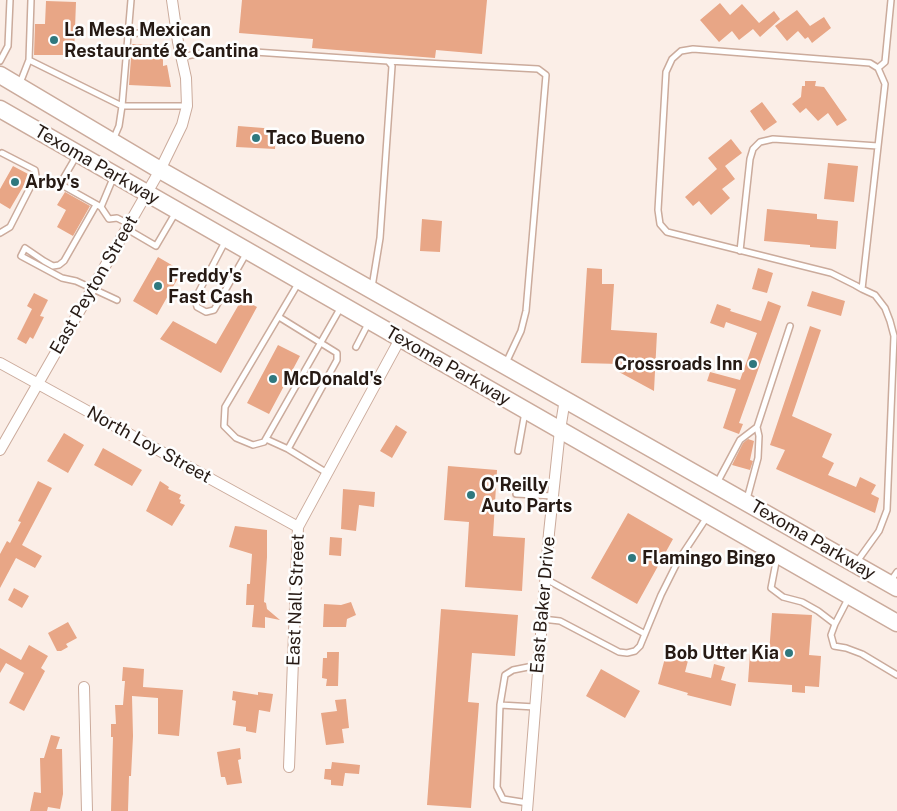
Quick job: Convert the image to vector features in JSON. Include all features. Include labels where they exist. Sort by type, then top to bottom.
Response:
[{"type":"main road","name":"Texoma Parkway","points":[[0,75],[160,170],[854,564],[894,581]]},
{"type":"main road","name":"Texoma Parkway","points":[[0,109],[897,623]]},
{"type":"street","name":"East Peyton Street","points":[[0,450],[160,170],[182,125],[187,106],[186,78],[172,0]]},
{"type":"street","name":"East Nall Street","points":[[289,768],[298,526],[400,339]]},
{"type":"street","name":"North Loy Street","points":[[0,363],[298,526]]},
{"type":"street","name":"East Baker Drive","points":[[527,807],[545,578],[560,430],[565,399]]},
{"type":"street","points":[[84,687],[87,811]]},
{"type":"lane","points":[[0,61],[8,46],[10,0]]},
{"type":"lane","points":[[19,86],[29,60],[31,0]]},
{"type":"lane","points":[[112,142],[119,126],[122,106],[131,0]]},
{"type":"lane","points":[[878,68],[885,62],[891,0]]},
{"type":"lane","points":[[128,34],[176,30]]},
{"type":"lane","points":[[854,564],[879,531],[888,510],[894,336],[885,308],[875,295],[862,289],[831,273],[667,232],[660,224],[658,210],[666,72],[672,59],[681,51],[693,49],[870,63],[878,68],[885,84],[862,289]]},
{"type":"lane","points":[[181,58],[225,50],[538,69],[546,74],[526,311],[521,331],[505,365]]},
{"type":"lane","points":[[29,60],[122,106],[187,106]]},
{"type":"lane","points":[[372,290],[380,238],[392,66],[388,61]]},
{"type":"lane","points":[[740,251],[750,159],[753,149],[760,142],[773,139],[878,146]]},
{"type":"lane","points":[[0,233],[10,228],[36,176],[35,170],[2,153]]},
{"type":"lane","points":[[77,154],[60,184],[99,206],[109,219],[117,218],[156,246],[177,211]]},
{"type":"lane","points":[[115,176],[99,206],[64,261],[59,265],[53,266],[25,248],[21,256],[62,278],[76,281],[117,300]]},
{"type":"lane","points":[[227,240],[195,299],[197,307],[201,310],[206,312],[214,310],[247,251]]},
{"type":"lane","points":[[299,281],[225,407],[224,426],[236,438],[253,445],[264,442],[342,306]]},
{"type":"lane","points":[[279,318],[337,353],[337,360],[288,450]]},
{"type":"lane","points":[[356,346],[369,321]]},
{"type":"lane","points":[[746,502],[758,458],[759,436],[757,427],[790,326]]},
{"type":"lane","points":[[518,451],[525,410]]},
{"type":"lane","points":[[716,485],[740,440],[757,427]]},
{"type":"lane","points":[[266,439],[327,473]]},
{"type":"lane","points":[[516,494],[553,496]]},
{"type":"lane","points":[[542,619],[560,621],[619,652],[635,651],[640,646],[661,594],[678,561],[709,515]]},
{"type":"lane","points":[[777,554],[771,588],[783,597],[802,602],[835,624]]},
{"type":"lane","points":[[545,578],[645,634]]},
{"type":"lane","points":[[850,596],[831,635],[834,646],[862,654],[897,675]]},
{"type":"lane","points":[[527,807],[503,799],[497,787],[500,705],[505,675],[513,670],[538,664]]},
{"type":"lane","points":[[500,705],[535,708]]},
{"type":"building","points":[[242,0],[487,0],[482,54],[436,50],[435,58],[312,48],[313,39],[239,33]]},
{"type":"building","name":"La Mesa Mexican Restauranté & Cantina","points":[[46,1],[76,2],[74,55],[34,55],[35,24],[45,24]]},
{"type":"building","points":[[720,3],[730,15],[742,4],[759,23],[774,11],[780,19],[760,37],[753,29],[739,40],[732,31],[719,42],[700,20]]},
{"type":"building","points":[[797,10],[810,26],[824,17],[831,28],[812,43],[808,37],[805,39],[798,31],[787,41],[775,26]]},
{"type":"building","points":[[132,44],[157,45],[156,57],[163,57],[163,66],[167,65],[171,87],[129,85]]},
{"type":"building","points":[[805,81],[816,81],[815,86],[824,87],[847,120],[837,126],[828,113],[818,121],[806,108],[800,113],[792,104],[801,97],[802,86],[805,86]]},
{"type":"building","points":[[762,102],[777,122],[764,131],[750,111]]},
{"type":"building","name":"Taco Bueno","points":[[238,126],[276,129],[275,149],[236,147]]},
{"type":"building","points":[[731,139],[742,153],[725,166],[735,179],[722,189],[730,198],[711,215],[699,201],[693,206],[685,197],[717,169],[708,158]]},
{"type":"building","points":[[828,163],[858,166],[854,202],[824,199]]},
{"type":"building","name":"Arby's","points":[[13,166],[30,175],[10,209],[0,203],[0,189]]},
{"type":"building","points":[[65,192],[90,206],[73,236],[57,227],[66,210],[57,205]]},
{"type":"building","points":[[767,209],[817,214],[817,219],[838,221],[836,249],[764,241]]},
{"type":"building","points":[[422,219],[442,221],[440,252],[420,251]]},
{"type":"building","name":"Freddy's Fast Cash","points":[[158,257],[182,271],[157,315],[133,301]]},
{"type":"building","points":[[587,268],[602,269],[602,284],[614,284],[611,330],[657,333],[654,391],[619,372],[620,364],[581,363]]},
{"type":"building","points":[[758,268],[773,273],[767,293],[752,289]]},
{"type":"building","points":[[812,291],[845,301],[841,316],[807,306]]},
{"type":"building","points":[[34,293],[48,300],[40,316],[44,317],[33,339],[30,337],[26,344],[17,339],[32,309],[27,306]]},
{"type":"building","points":[[242,299],[257,307],[221,373],[160,339],[173,321],[216,344]]},
{"type":"building","name":"Crossroads Inn","points":[[768,301],[781,306],[739,423],[743,424],[739,434],[723,428],[736,389],[707,381],[710,372],[740,380],[757,333],[726,322],[724,328],[710,323],[717,304],[731,309],[730,311],[761,321]]},
{"type":"building","points":[[810,326],[821,330],[792,416],[832,434],[822,457],[834,463],[828,475],[856,487],[860,477],[876,485],[871,494],[879,498],[875,513],[776,469],[785,450],[770,445]]},
{"type":"building","name":"McDonald's","points":[[278,345],[300,356],[269,414],[247,403]]},
{"type":"building","points":[[396,425],[407,432],[392,458],[380,451]]},
{"type":"building","points":[[64,433],[84,445],[68,473],[47,461]]},
{"type":"building","points":[[748,439],[754,441],[750,460],[753,461],[750,470],[732,465],[743,443]]},
{"type":"building","points":[[103,448],[142,470],[132,486],[94,465]]},
{"type":"building","points":[[448,466],[497,470],[493,536],[525,538],[522,591],[465,587],[469,522],[444,520]]},
{"type":"building","points":[[38,481],[52,488],[22,545],[42,556],[35,568],[16,558],[0,588],[0,554],[7,541],[10,543],[21,522],[18,521]]},
{"type":"building","points":[[160,481],[169,487],[168,489],[181,495],[180,503],[185,505],[172,526],[146,511]]},
{"type":"building","points":[[343,489],[375,492],[374,507],[359,505],[356,531],[341,529]]},
{"type":"building","name":"Flamingo Bingo","points":[[628,513],[673,539],[637,604],[591,578]]},
{"type":"building","points":[[235,526],[267,530],[264,602],[267,609],[280,620],[265,617],[265,628],[252,627],[254,605],[246,605],[247,584],[250,584],[252,554],[229,547]]},
{"type":"building","points":[[330,537],[342,538],[341,556],[329,555]]},
{"type":"building","points":[[14,588],[29,596],[22,608],[8,600]]},
{"type":"building","points":[[351,602],[356,615],[347,619],[346,627],[323,627],[324,604],[341,605]]},
{"type":"building","points":[[441,609],[518,615],[515,656],[472,653],[468,702],[479,703],[471,808],[427,805]]},
{"type":"building","name":"Bob Utter Kia","points":[[772,613],[812,615],[809,655],[821,656],[819,687],[805,686],[805,693],[792,692],[792,685],[748,682],[750,653],[769,654]]},
{"type":"building","points":[[68,622],[77,638],[66,644],[68,647],[57,651],[48,633]]},
{"type":"building","points":[[29,645],[48,656],[41,668],[45,671],[24,711],[9,703],[24,673],[6,663],[0,673],[0,648],[21,660]]},
{"type":"building","points":[[668,647],[690,653],[685,672],[711,678],[714,664],[725,667],[721,680],[736,684],[731,706],[687,695],[688,693],[658,684]]},
{"type":"building","points":[[327,652],[339,652],[338,686],[326,686],[327,679],[322,678],[323,658],[327,658]]},
{"type":"building","points":[[123,667],[144,669],[143,687],[183,690],[179,736],[158,734],[158,698],[132,696],[133,736],[128,811],[111,811],[113,737],[111,737],[111,724],[116,724],[115,705],[123,705],[125,681],[122,681]]},
{"type":"building","points":[[601,669],[640,691],[625,718],[586,696]]},
{"type":"building","points":[[233,691],[258,695],[258,692],[273,694],[270,712],[259,710],[256,733],[246,731],[246,727],[233,725],[236,701],[232,700]]},
{"type":"building","points":[[346,699],[349,728],[342,729],[344,743],[326,745],[321,713],[337,711],[335,700]]},
{"type":"building","points":[[51,735],[60,737],[56,749],[62,749],[63,794],[60,809],[48,807],[47,811],[30,811],[34,792],[41,793],[40,758],[44,758]]},
{"type":"building","points":[[240,748],[241,759],[238,760],[242,783],[227,785],[225,777],[221,777],[217,752]]},
{"type":"building","points":[[332,762],[360,765],[359,774],[345,773],[343,786],[331,785],[331,780],[324,779],[325,769],[331,769]]},
{"type":"place","name":"La Mesa Mexican Restauranté & Cantina","points":[[54,40]]},
{"type":"place","name":"Taco Bueno","points":[[256,138]]},
{"type":"place","name":"Arby's","points":[[15,182]]},
{"type":"place","name":"Freddy's Fast Cash","points":[[158,286]]},
{"type":"place","name":"Crossroads Inn","points":[[753,364]]},
{"type":"place","name":"McDonald's","points":[[273,379]]},
{"type":"place","name":"O'Reilly Auto Parts","points":[[471,495]]},
{"type":"place","name":"Flamingo Bingo","points":[[632,558]]},
{"type":"place","name":"Bob Utter Kia","points":[[789,653]]}]
